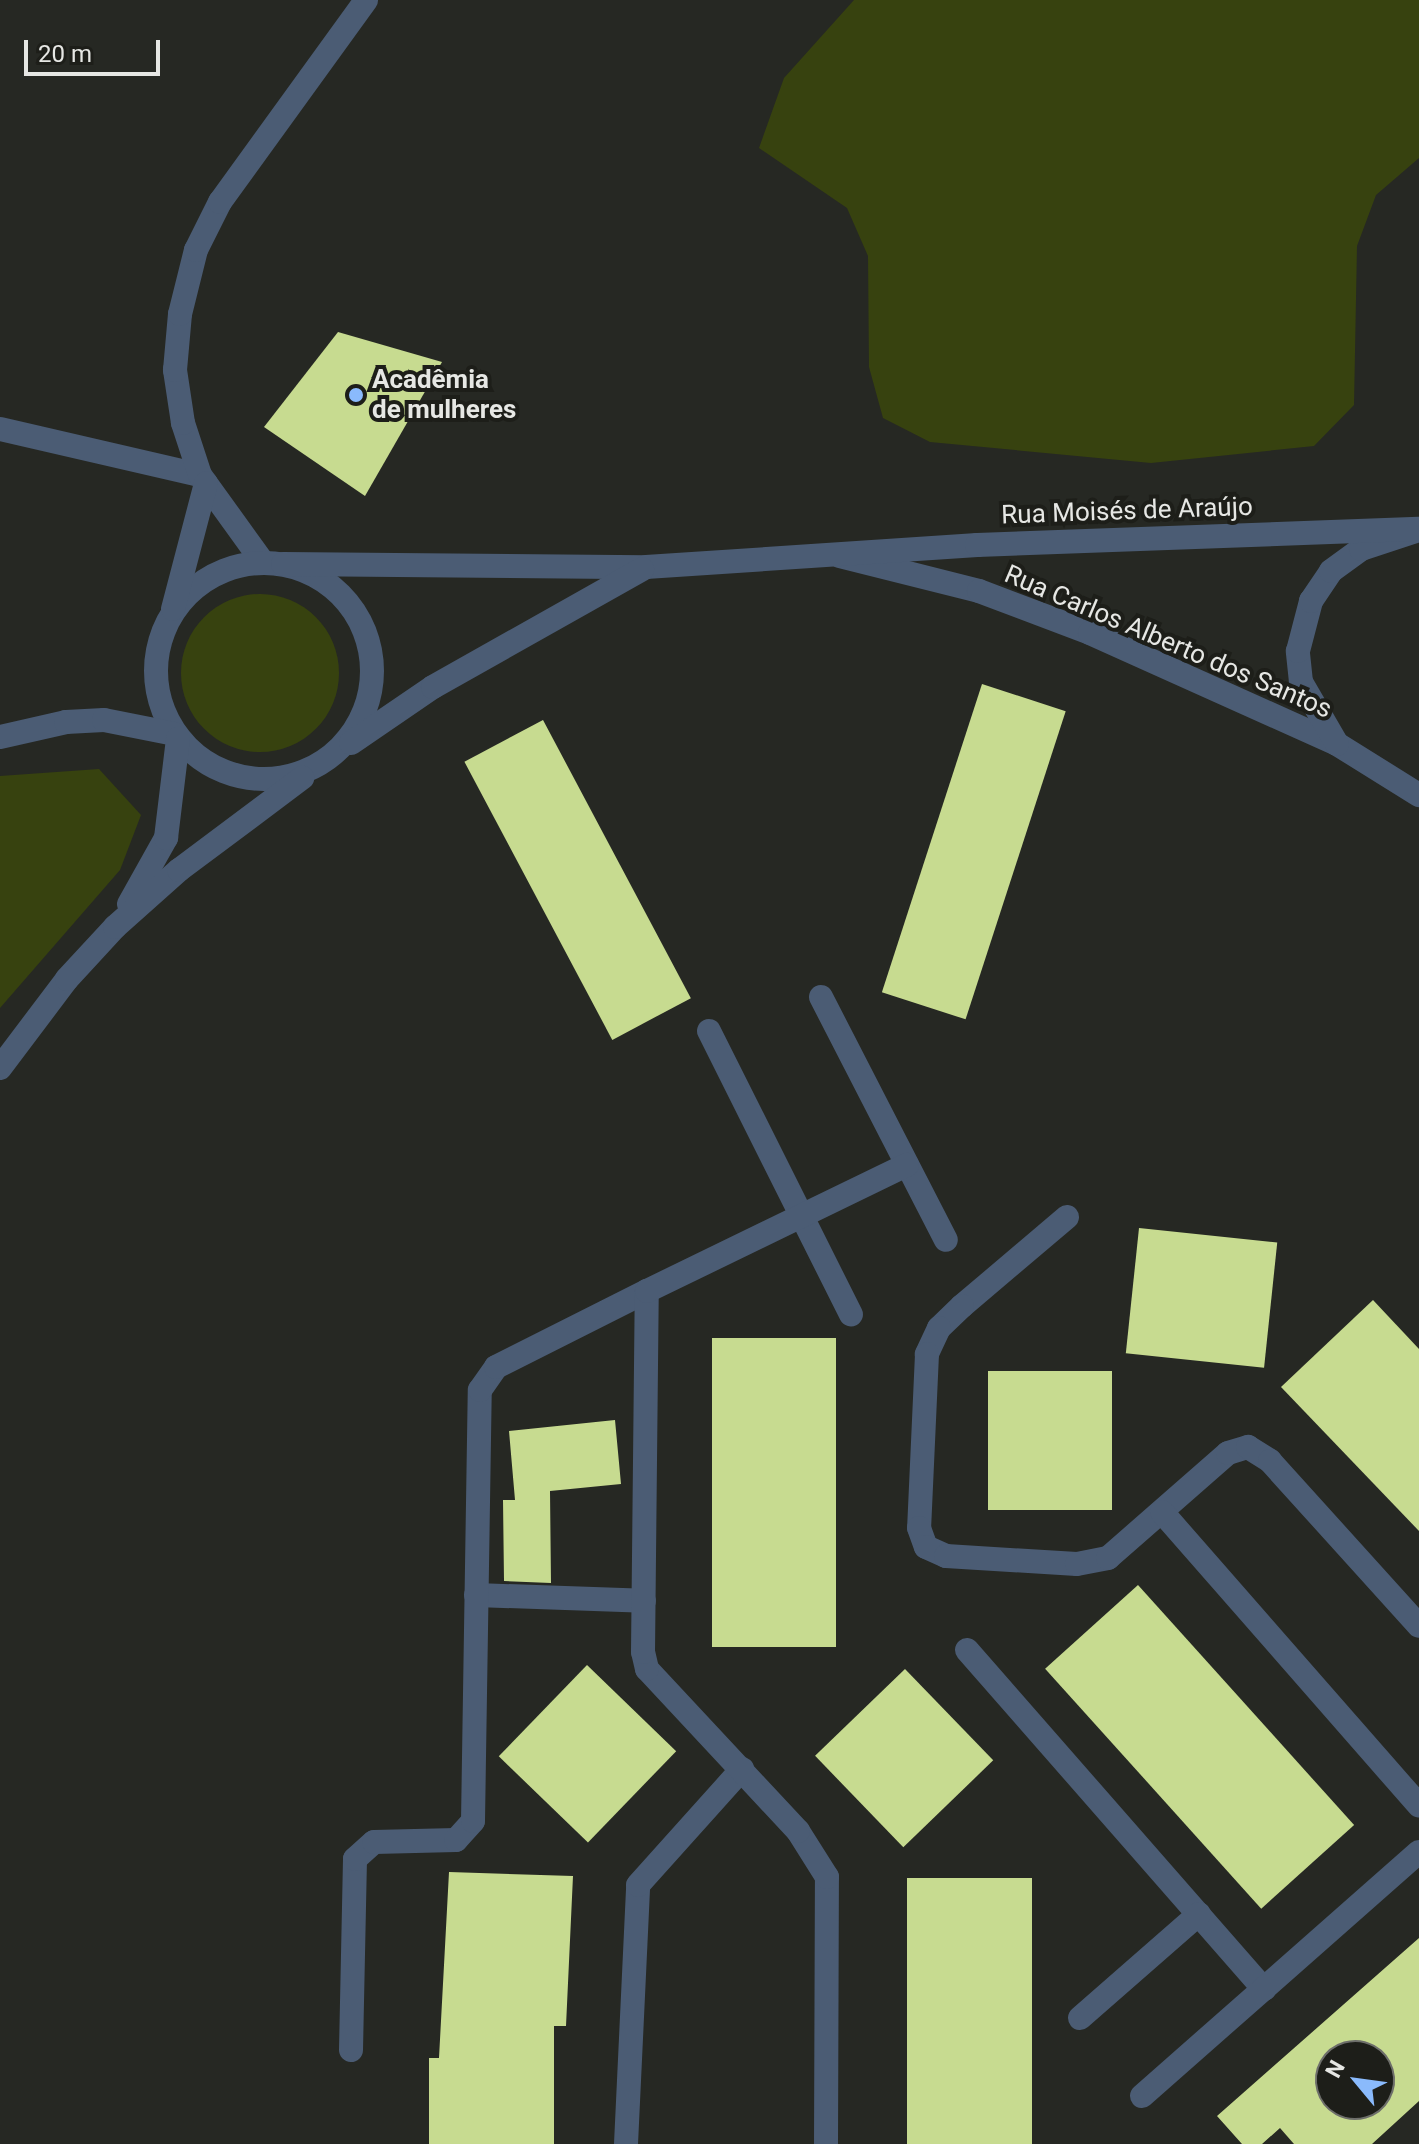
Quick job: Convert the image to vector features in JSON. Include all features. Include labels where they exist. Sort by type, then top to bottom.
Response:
[{"type":"street","points":[[272,563],[203,479],[183,423],[175,370],[180,314],[196,250],[254,152],[366,0]]},
{"type":"street","points":[[0,429],[203,479]]},
{"type":"street","points":[[172,613],[193,589],[220,572],[272,563],[316,575],[344,596],[363,625],[373,658],[371,694],[358,726],[328,759],[291,777],[260,781],[230,775],[201,761],[176,737],[155,675],[159,643],[172,613],[203,479]]},
{"type":"street","points":[[1337,744],[1301,682],[1298,651],[1311,601],[1331,571],[1361,549],[1419,529]]},
{"type":"street","name":"Rua Moisés de Araújo","points":[[837,555],[1192,535],[1419,529]]},
{"type":"street","name":"Rua Carlos Alberto dos Santos","points":[[272,563],[646,567],[837,555],[979,591],[1062,622],[1337,744],[1419,795]]},
{"type":"street","name":"Rua Carlos Alberto dos Santos","points":[[0,1068],[67,979],[115,927],[179,870],[328,759],[433,687],[646,567]]},
{"type":"street","points":[[0,737],[66,722],[104,720],[176,737]]},
{"type":"street","name":"Rua Carlos Alberto dos Santos","points":[[115,927],[166,838],[176,737]]},
{"type":"street","points":[[821,997],[946,1240]]},
{"type":"street","points":[[709,1031],[851,1314]]},
{"type":"street","points":[[351,2050],[355,1859],[374,1842],[456,1840],[473,1821],[480,1390],[486,1377],[496,1367],[907,1165]]},
{"type":"street","points":[[1067,1217],[939,1328],[927,1354],[919,1528],[926,1547],[946,1556],[1077,1564],[1108,1558],[1228,1453],[1248,1447],[1270,1461],[1419,1626]]},
{"type":"street","points":[[647,1291],[644,1601],[647,1669],[798,1831],[827,1877],[826,2144]]},
{"type":"street","points":[[1162,1512],[1419,1806]]},
{"type":"street","points":[[476,1595],[644,1601]]},
{"type":"street","points":[[967,1650],[1264,1989]]},
{"type":"street","points":[[626,2144],[638,1885],[742,1769]]},
{"type":"street","points":[[1142,2096],[1419,1852]]},
{"type":"street","points":[[1080,2018],[1199,1914]]},
{"type":"green space","points":[[854,0],[1419,0],[1419,158],[1376,195],[1357,246],[1354,405],[1314,446],[1151,463],[930,442],[883,418],[869,367],[868,256],[847,208],[759,148],[784,78]]},
{"type":"green space","points":[[260,594],[290,600],[316,617],[333,643],[339,673],[333,703],[316,729],[290,746],[260,752],[230,746],[204,729],[187,703],[181,673],[187,643],[204,617],[230,600]]},
{"type":"green space","points":[[99,769],[141,815],[120,870],[0,1008],[0,776]]},
{"type":"building","name":"Acadêmia de mulheres","points":[[338,332],[442,362],[365,496],[264,427]]},
{"type":"building","points":[[982,684],[1066,711],[966,1019],[882,992]]},
{"type":"building","points":[[543,720],[691,998],[612,1040],[464,762]]},
{"type":"building","points":[[1139,1228],[1277,1243],[1264,1368],[1126,1353]]},
{"type":"building","points":[[1373,1300],[1419,1349],[1419,1531],[1281,1387]]},
{"type":"building","points":[[712,1338],[836,1338],[836,1647],[712,1647]]},
{"type":"building","points":[[988,1371],[1112,1371],[1112,1510],[988,1510]]},
{"type":"building","points":[[615,1420],[621,1484],[550,1491],[551,1583],[504,1581],[503,1500],[515,1500],[509,1431]]},
{"type":"building","points":[[1138,1585],[1354,1825],[1261,1909],[1045,1669]]},
{"type":"building","points":[[587,1665],[676,1751],[588,1842],[499,1756]]},
{"type":"building","points":[[905,1669],[993,1760],[903,1847],[815,1756]]},
{"type":"building","points":[[449,1872],[573,1876],[566,2026],[554,2026],[554,2144],[429,2144],[429,2058],[439,2058]]},
{"type":"building","points":[[907,1878],[1032,1878],[1032,2144],[907,2144]]},
{"type":"building","points":[[1419,1938],[1419,2101],[1372,2144],[1294,2144],[1280,2128],[1262,2144],[1242,2144],[1217,2116]]},
{"type":"place","name":"Acadêmia de mulheres","points":[[356,395]]}]
